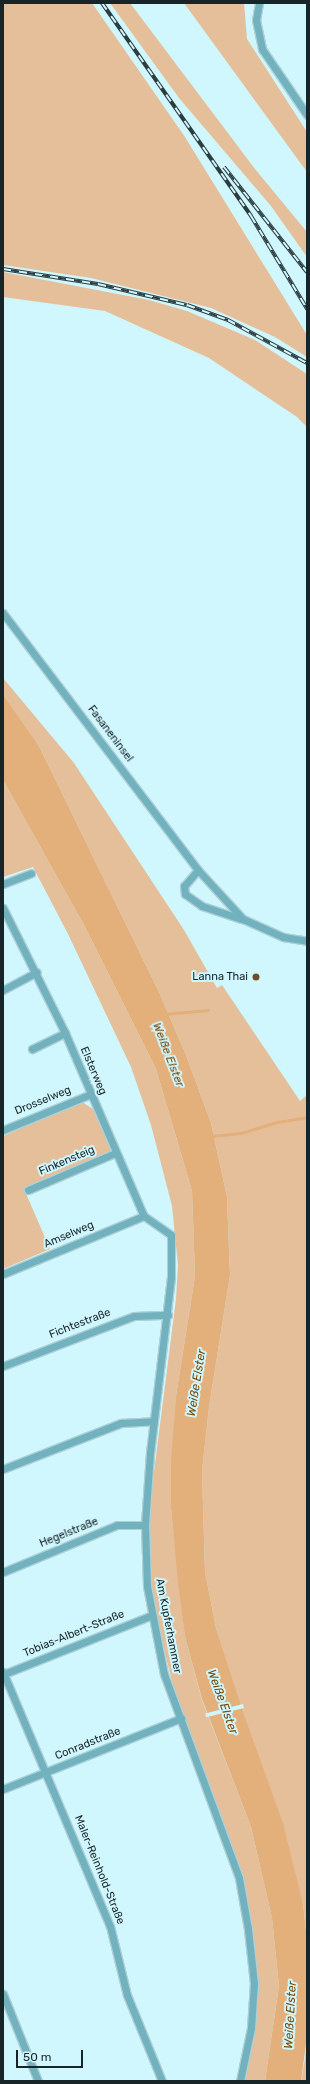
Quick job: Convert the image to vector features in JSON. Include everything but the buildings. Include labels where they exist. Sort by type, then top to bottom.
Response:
[{"type":"street","points":[[258,3],[256,20],[262,49],[307,115]]},
{"type":"street","name":"Fasaneninsel","points":[[3,613],[198,870],[243,919]]},
{"type":"street","name":"Fasaneninsel","points":[[198,870],[184,886],[185,894],[202,906],[243,919],[283,937],[307,941]]},
{"type":"street","points":[[3,884],[31,873]]},
{"type":"street","name":"Elsterweg","points":[[3,908],[37,972],[65,1033],[115,1153],[144,1216]]},
{"type":"street","points":[[3,990],[37,972]]},
{"type":"street","points":[[32,1049],[65,1033]]},
{"type":"street","name":"Drosselweg","points":[[3,1130],[91,1094]]},
{"type":"street","name":"Finkensteig","points":[[28,1190],[115,1153]]},
{"type":"street","name":"Am Kupferhammer","points":[[144,1216],[171,1235],[172,1277],[154,1421],[145,1524],[147,1586],[164,1674],[238,1878],[248,1928],[253,1991],[251,2028],[240,2081]]},
{"type":"street","name":"Amselweg","points":[[3,1274],[144,1216]]},
{"type":"street","name":"Fichtestraße","points":[[3,1366],[134,1316],[168,1315]]},
{"type":"street","points":[[3,1469],[121,1423],[154,1421]]},
{"type":"street","name":"Hegelstraße","points":[[3,1572],[117,1525],[145,1524]]},
{"type":"street","name":"Tobias-Albert-Straße","points":[[3,1673],[152,1615]]},
{"type":"street","name":"Maler-Reinhold-Straße","points":[[3,1673],[110,1926],[128,1994],[162,2081]]},
{"type":"street","name":"Conradstraße","points":[[3,1789],[181,1718]]},
{"type":"street","points":[[3,1994],[38,2081]]},
{"type":"shaded area","points":[[3,3],[92,3],[185,137],[307,335],[307,357],[275,337],[211,308],[91,278],[3,265]]},
{"type":"shaded area","points":[[110,3],[130,3],[255,169],[307,232],[307,257],[271,206],[179,98]]},
{"type":"shaded area","points":[[184,3],[244,3],[247,39],[307,132],[307,172]]},
{"type":"shaded area","points":[[3,272],[149,300],[187,311],[255,340],[307,374],[307,427],[297,417],[209,358],[105,311],[3,297]]},
{"type":"shaded area","points":[[3,678],[74,763],[184,930],[217,988],[222,985],[300,1101],[307,1095],[307,1939],[303,1904],[216,1628],[205,1572],[202,1471],[209,1407],[230,1275],[227,1197],[211,1123],[186,1055],[159,992],[39,746],[3,698]]},
{"type":"shaded area","points":[[3,780],[84,925],[156,1069],[192,1191],[195,1276],[176,1396],[171,1509],[185,1637],[202,1700],[251,1827],[272,1918],[279,1986],[265,2081],[243,2081],[255,2026],[257,1998],[256,1975],[235,1859],[175,1693],[156,1618],[151,1580],[149,1511],[176,1299],[178,1265],[172,1206],[151,1125],[131,1067],[68,934],[33,867],[3,877]]},
{"type":"shaded area","points":[[82,1102],[93,1109],[111,1151],[24,1189],[50,1249],[3,1269],[3,1136]]},
{"type":"shaded area","points":[[307,2037],[307,2081],[301,2081],[305,2058]]},
{"type":"water","name":"Weiße Elster","points":[[3,695],[39,746],[159,992],[186,1055],[211,1123],[227,1197],[230,1275],[209,1407],[202,1471],[205,1572],[216,1628],[244,1715],[283,1823],[303,1904],[307,1939],[307,2037],[301,2081],[265,2081],[279,1986],[272,1918],[251,1827],[202,1699],[185,1637],[178,1582],[171,1508],[171,1460],[176,1396],[195,1276],[192,1191],[156,1069],[84,925],[3,780]]},
{"type":"pier","points":[[243,1704],[244,1708],[206,1717],[205,1713]]},
{"type":"waterway","points":[[165,1014],[208,1010]]},
{"type":"waterway","points":[[212,1136],[241,1133],[277,1122],[307,1117]]},
{"type":"railway","points":[[102,3],[251,216],[307,309]]},
{"type":"railway","points":[[224,167],[307,272]]},
{"type":"railway","points":[[3,269],[98,284],[187,305],[228,320],[307,363]]},
{"type":"place","name":"Lanna Thai","points":[[256,977]]}]
